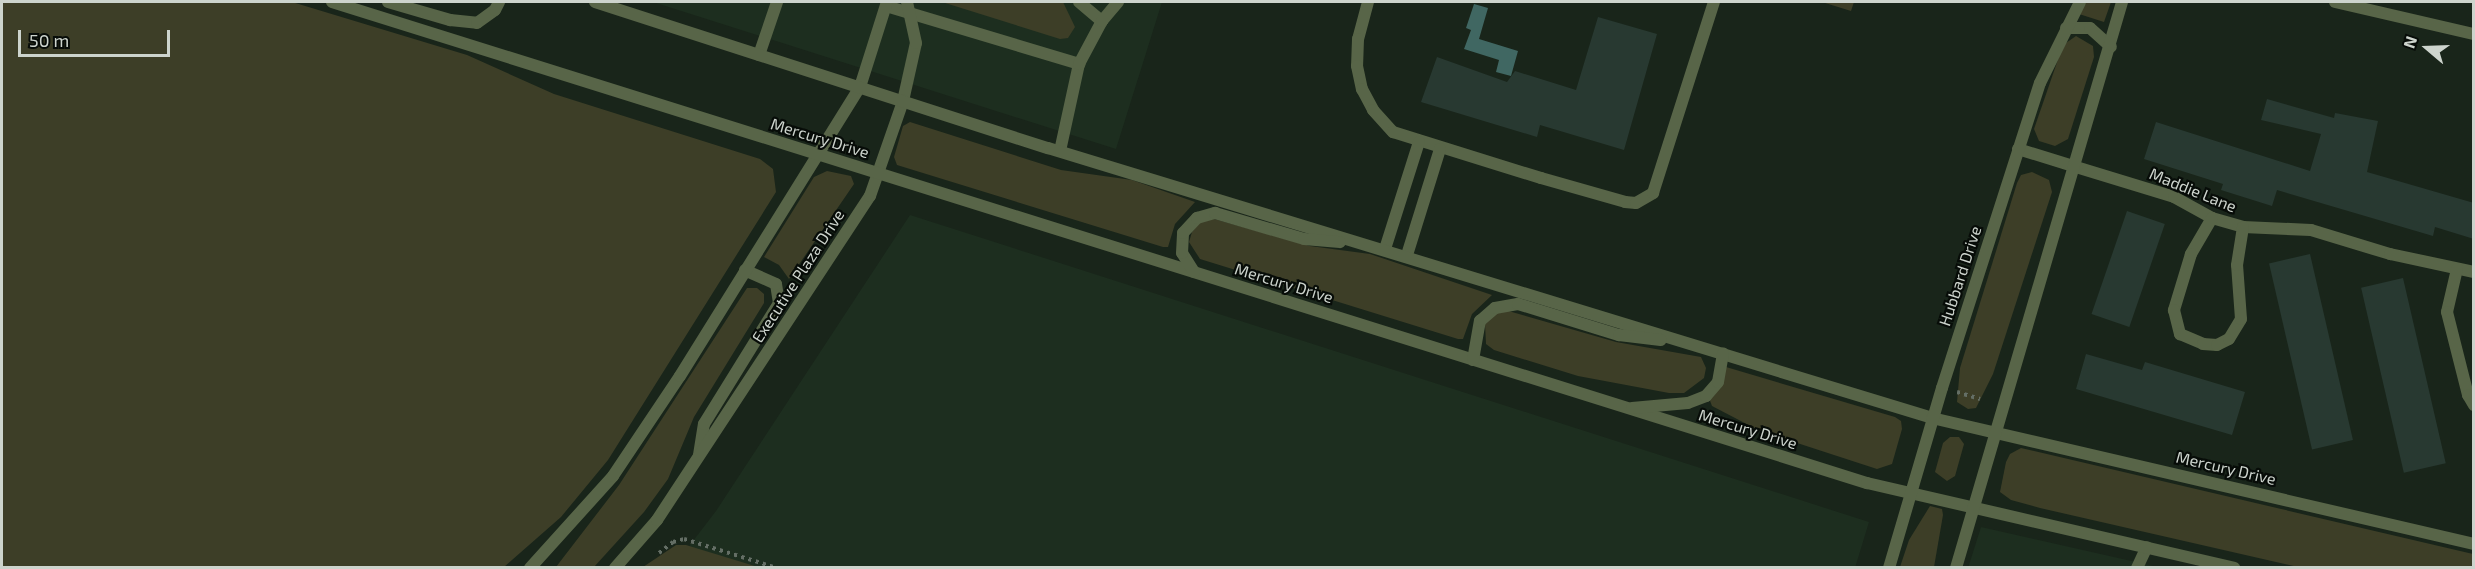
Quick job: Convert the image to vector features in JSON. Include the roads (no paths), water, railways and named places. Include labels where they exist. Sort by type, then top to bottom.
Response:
[{"type":"street","name":"Mercury Drive","points":[[332,2],[1473,360],[1909,494],[2234,567]]},
{"type":"street","points":[[388,2],[450,20],[477,24],[499,2]]},
{"type":"street","name":"Mercury Drive","points":[[595,2],[1060,152],[1407,255],[1932,418],[2474,544]]},
{"type":"street","points":[[759,55],[777,2]]},
{"type":"street","points":[[1079,2],[1102,21]]},
{"type":"street","points":[[1060,152],[1079,64],[1102,21],[1118,2]]},
{"type":"street","points":[[1368,2],[1358,39],[1362,89],[1372,110],[1393,132],[1440,149],[1625,202],[1636,203],[1653,193],[1714,2]]},
{"type":"street","name":"Hubbard Drive","points":[[1889,567],[1932,418],[2040,83],[2080,2]]},
{"type":"street","points":[[1956,567],[2076,167],[2122,2]]},
{"type":"street","points":[[2335,2],[2474,34]]},
{"type":"street","points":[[530,567],[613,476],[745,270],[860,87],[887,4],[908,7],[1079,64]]},
{"type":"street","name":"Executive Plaza Drive","points":[[615,567],[657,520],[699,459],[870,196],[903,101],[916,43],[908,7]]},
{"type":"street","points":[[2066,28],[2090,28],[2111,47]]},
{"type":"street","points":[[1385,249],[1419,142]]},
{"type":"street","points":[[1407,255],[1440,149]]},
{"type":"street","name":"Maddie Lane","points":[[2018,149],[2174,197],[2212,218],[2243,227],[2311,230],[2474,272]]},
{"type":"street","points":[[1194,272],[1182,253],[1183,233],[1197,218],[1215,213],[1304,239],[1362,243]]},
{"type":"street","points":[[2212,218],[2191,254],[2174,310],[2180,334],[2203,344],[2217,345],[2229,339],[2241,319],[2237,265],[2243,227]]},
{"type":"street","points":[[2457,269],[2448,301],[2448,324],[2474,405]]},
{"type":"street","name":"Executive Plaza Drive","points":[[699,459],[704,424],[779,303],[776,284],[745,270]]},
{"type":"street","points":[[1473,360],[1480,321],[1495,308],[1518,304],[1619,335],[1692,344]]},
{"type":"street","points":[[1628,408],[1688,403],[1706,396],[1718,382],[1723,353]]},
{"type":"street","points":[[2137,567],[2147,547]]},
{"type":"water","points":[[1474,4],[1488,8],[1479,39],[1518,51],[1511,76],[1496,72],[1499,60],[1464,49],[1471,30],[1466,28]]}]
